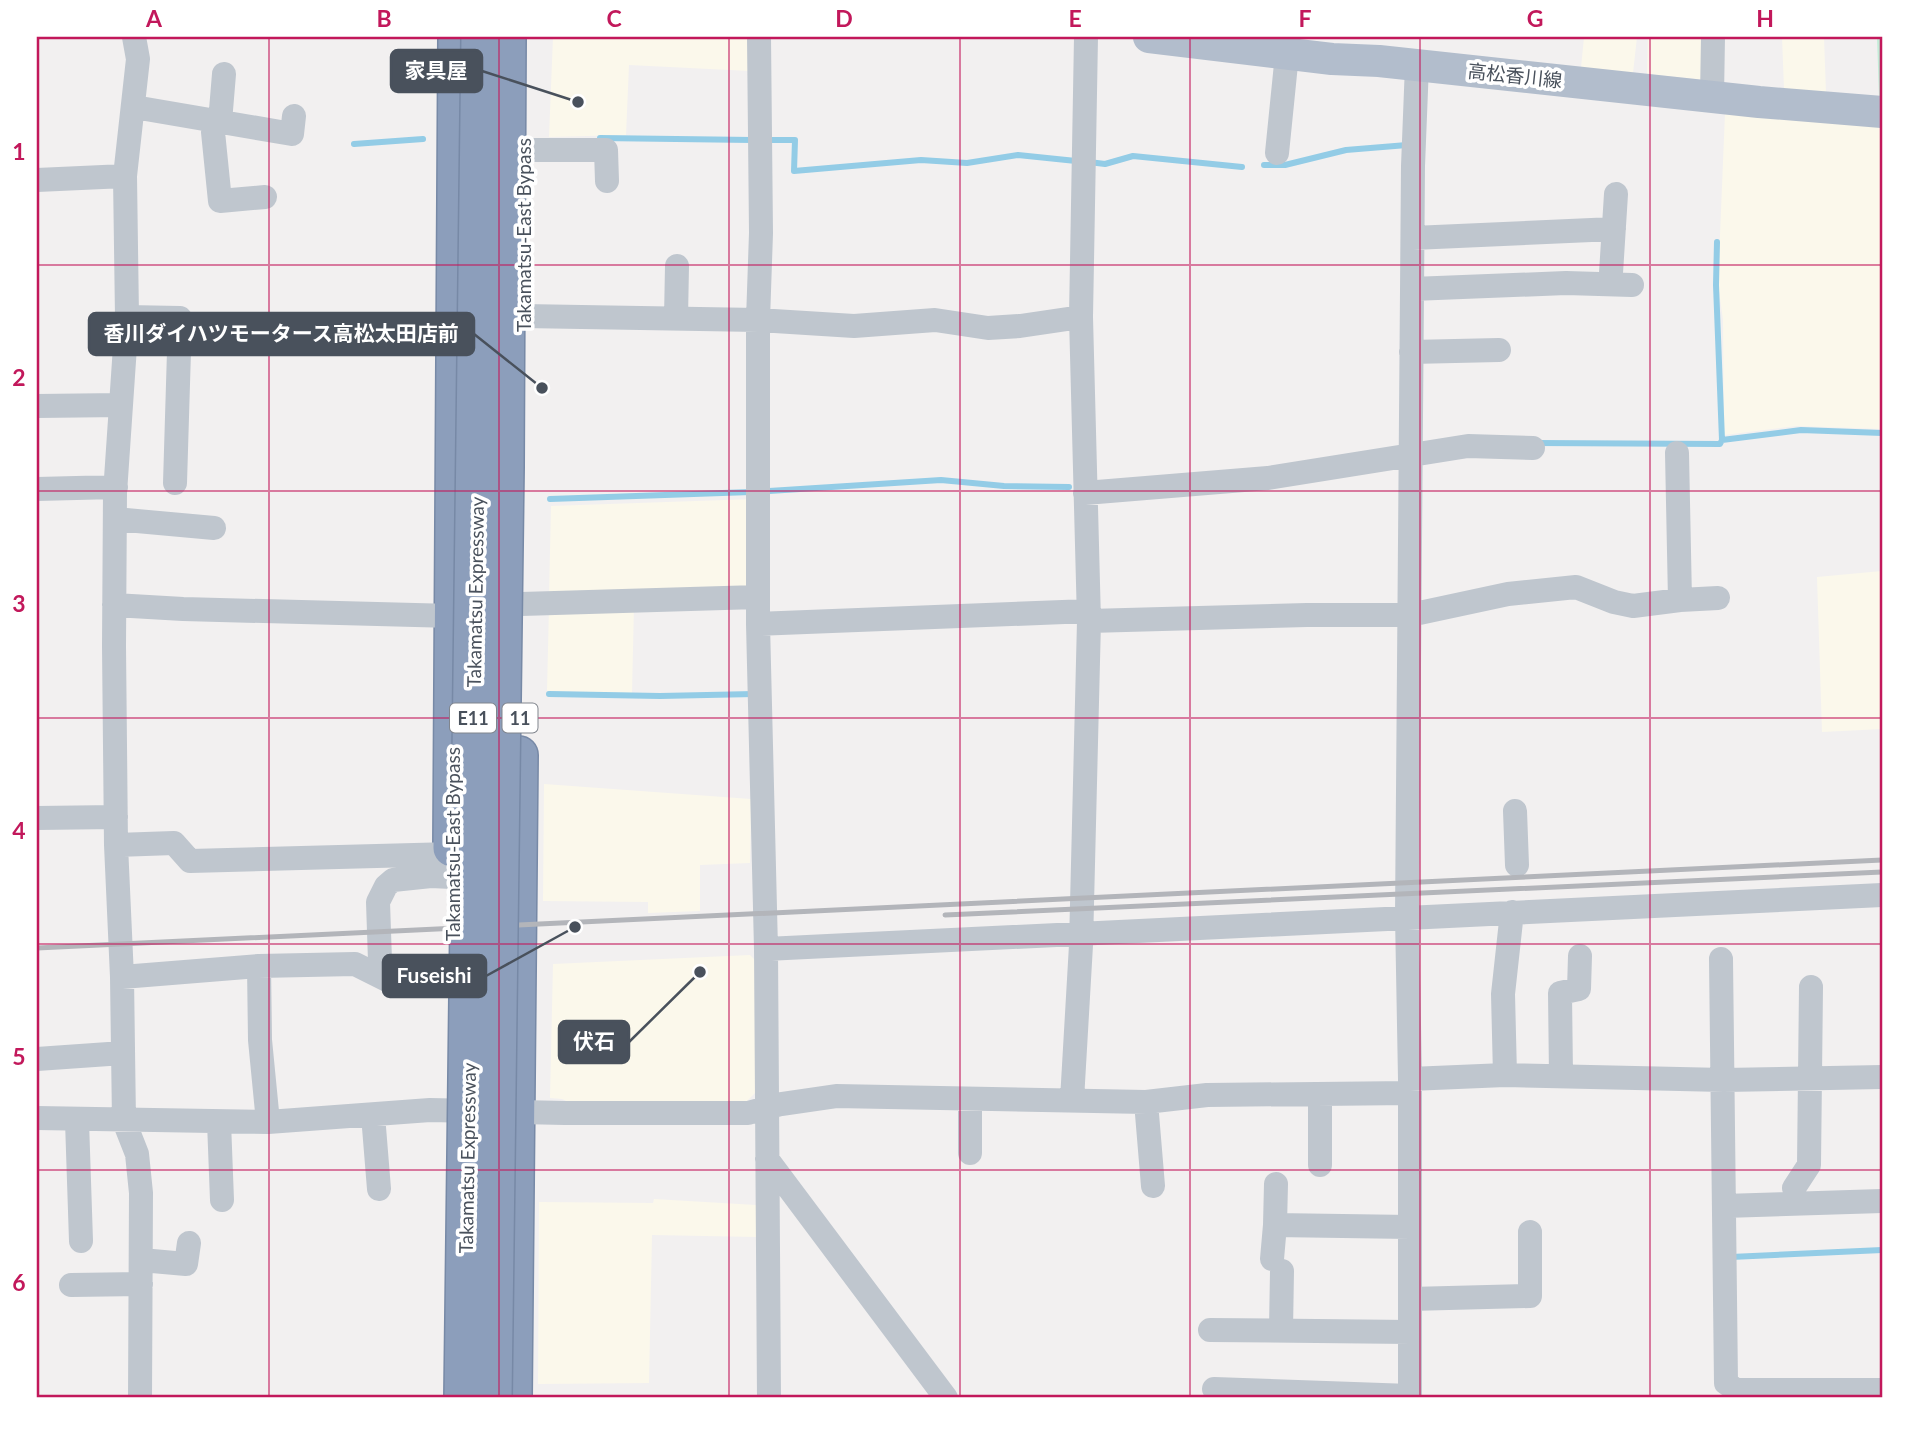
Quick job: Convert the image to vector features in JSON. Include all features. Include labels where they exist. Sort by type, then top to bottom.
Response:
[{"type":"highway","name":"Takamatsu-East Bypass","points":[[445,1398],[450,1111],[457,37]]},
{"type":"highway","name":"Takamatsu Expressway","points":[[463,1398],[480,37]]},
{"type":"highway","name":"Takamatsu Expressway","points":[[492,1398],[505,467],[507,37]]},
{"type":"highway","name":"Takamatsu-East Bypass","points":[[513,1398],[525,37]]},
{"type":"main road","name":"高松香川線","points":[[1149,37],[1287,54],[1882,112]]},
{"type":"street","points":[[134,37],[138,59],[125,176],[127,317],[116,486],[114,605],[116,845],[122,977],[124,1121],[137,1154],[141,1193],[140,1398]]},
{"type":"street","points":[[759,37],[761,233],[758,320],[758,624],[766,949],[769,1398]]},
{"type":"street","points":[[1072,1100],[1082,932],[1089,616],[1082,317],[1086,37]]},
{"type":"street","points":[[1712,96],[1713,37]]},
{"type":"street","points":[[1277,153],[1287,54]]},
{"type":"street","points":[[1230,1393],[1410,1397],[1407,916],[1412,166],[1417,65]]},
{"type":"street","points":[[225,74],[220,122],[213,132],[220,201],[265,198]]},
{"type":"street","points":[[134,107],[292,134],[294,116]]},
{"type":"street","points":[[524,150],[606,150],[607,181]]},
{"type":"street","points":[[37,180],[125,176]]},
{"type":"street","points":[[1412,289],[1621,279],[1614,229],[1616,194]]},
{"type":"street","points":[[1413,238],[1614,229]]},
{"type":"street","points":[[676,318],[677,265]]},
{"type":"street","points":[[523,316],[758,320],[870,326],[935,320],[988,328],[1082,317]]},
{"type":"street","points":[[127,317],[180,318],[175,483]]},
{"type":"street","points":[[1411,352],[1499,350]]},
{"type":"street","points":[[37,406],[121,405]]},
{"type":"street","points":[[1085,493],[1268,478],[1468,446],[1533,448]]},
{"type":"street","points":[[1678,453],[1680,600]]},
{"type":"street","points":[[37,489],[116,486]]},
{"type":"street","points":[[115,519],[214,528]]},
{"type":"street","points":[[758,624],[1089,616],[1410,615],[1508,594],[1576,587],[1614,602],[1633,606],[1718,598]]},
{"type":"street","points":[[521,604],[758,597]]},
{"type":"street","points":[[114,605],[453,616]]},
{"type":"street","points":[[1515,811],[1517,865]]},
{"type":"street","points":[[37,818],[116,817]]},
{"type":"street","points":[[116,845],[174,843],[190,861],[452,865]]},
{"type":"street","points":[[387,980],[380,961],[378,902],[381,893],[393,880],[431,876],[452,865]]},
{"type":"street","points":[[766,949],[1882,895]]},
{"type":"street","points":[[1505,1075],[1503,994],[1512,912]]},
{"type":"street","points":[[1561,1076],[1560,993],[1579,989],[1580,956]]},
{"type":"street","points":[[1721,959],[1726,1384],[1735,1394],[1882,1390]]},
{"type":"street","points":[[122,977],[259,966],[355,964],[405,986],[451,985]]},
{"type":"street","points":[[259,966],[260,1040],[268,1122]]},
{"type":"street","points":[[1794,1188],[1809,1165],[1811,986]]},
{"type":"street","points":[[37,1059],[123,1053]]},
{"type":"street","points":[[37,1118],[77,1121],[268,1122],[430,1110],[748,1113],[781,1104],[836,1096],[1146,1102],[1207,1095],[1320,1094],[1505,1075],[1724,1080],[1882,1077]]},
{"type":"street","points":[[1320,1094],[1320,1165]]},
{"type":"street","points":[[970,1099],[970,1153]]},
{"type":"street","points":[[1146,1102],[1153,1186]]},
{"type":"street","points":[[373,1115],[379,1189]]},
{"type":"street","points":[[74,1232],[77,1121]]},
{"type":"street","points":[[219,1122],[222,1200]]},
{"type":"street","points":[[767,1159],[946,1398]]},
{"type":"street","points":[[1276,1184],[1275,1225],[1281,1331]]},
{"type":"street","points":[[1724,1206],[1882,1201]]},
{"type":"street","points":[[1275,1225],[1410,1227]]},
{"type":"street","points":[[1410,1299],[1530,1296],[1530,1232]]},
{"type":"street","points":[[71,1285],[186,1264],[188,1243]]},
{"type":"street","points":[[1210,1330],[1410,1332]]},
{"type":"shaded area","points":[[553,37],[751,37],[750,71],[629,65],[626,135],[549,137]]},
{"type":"shaded area","points":[[1584,37],[1637,37],[1633,73],[1581,68]]},
{"type":"shaded area","points":[[1648,37],[1706,37],[1707,80],[1647,74]]},
{"type":"shaded area","points":[[1782,37],[1824,37],[1826,93],[1784,89]]},
{"type":"shaded area","points":[[1725,113],[1882,127],[1882,429],[1797,426],[1724,435],[1723,320],[1718,284]]},
{"type":"shaded area","points":[[754,499],[754,592],[549,597],[551,506]]},
{"type":"shaded area","points":[[1882,571],[1882,729],[1822,732],[1817,577]]},
{"type":"shaded area","points":[[634,605],[632,693],[547,691],[549,607]]},
{"type":"shaded area","points":[[544,784],[751,799],[750,863],[700,865],[700,911],[648,913],[648,902],[543,901]]},
{"type":"shaded area","points":[[750,955],[755,960],[755,1093],[746,1102],[573,1104],[550,1098],[553,964]]},
{"type":"shaded area","points":[[654,1199],[756,1205],[757,1237],[652,1235],[649,1383],[538,1384],[539,1202],[653,1203]]},
{"type":"green space","points":[[1877,37],[1882,37],[1882,97],[1879,97]]},
{"type":"waterway","points":[[600,138],[752,140]]},
{"type":"waterway","points":[[354,144],[423,139]]},
{"type":"waterway","points":[[767,140],[795,140],[794,171],[921,160],[967,163],[1018,155],[1076,161]]},
{"type":"waterway","points":[[1264,165],[1285,165],[1346,150],[1407,145]]},
{"type":"waterway","points":[[1089,162],[1105,164],[1133,156],[1242,167]]},
{"type":"waterway","points":[[1717,242],[1722,440]]},
{"type":"waterway","points":[[1536,443],[1720,444],[1722,440],[1801,430],[1882,433]]},
{"type":"waterway","points":[[769,491],[941,480],[1004,486],[1069,487]]},
{"type":"waterway","points":[[550,499],[751,492]]},
{"type":"waterway","points":[[549,694],[754,694]]},
{"type":"waterway","points":[[1731,1257],[1882,1250]]},
{"type":"railway","points":[[37,948],[1882,860]]},
{"type":"railway","points":[[945,915],[1882,872]]},
{"type":"place","name":"家具屋","points":[[578,102]]},
{"type":"place","name":"香川ダイハツモータース高松太田店前","points":[[542,388]]},
{"type":"place","name":"Fuseishi","points":[[575,927]]},
{"type":"place","name":"伏石","points":[[700,972]]}]
